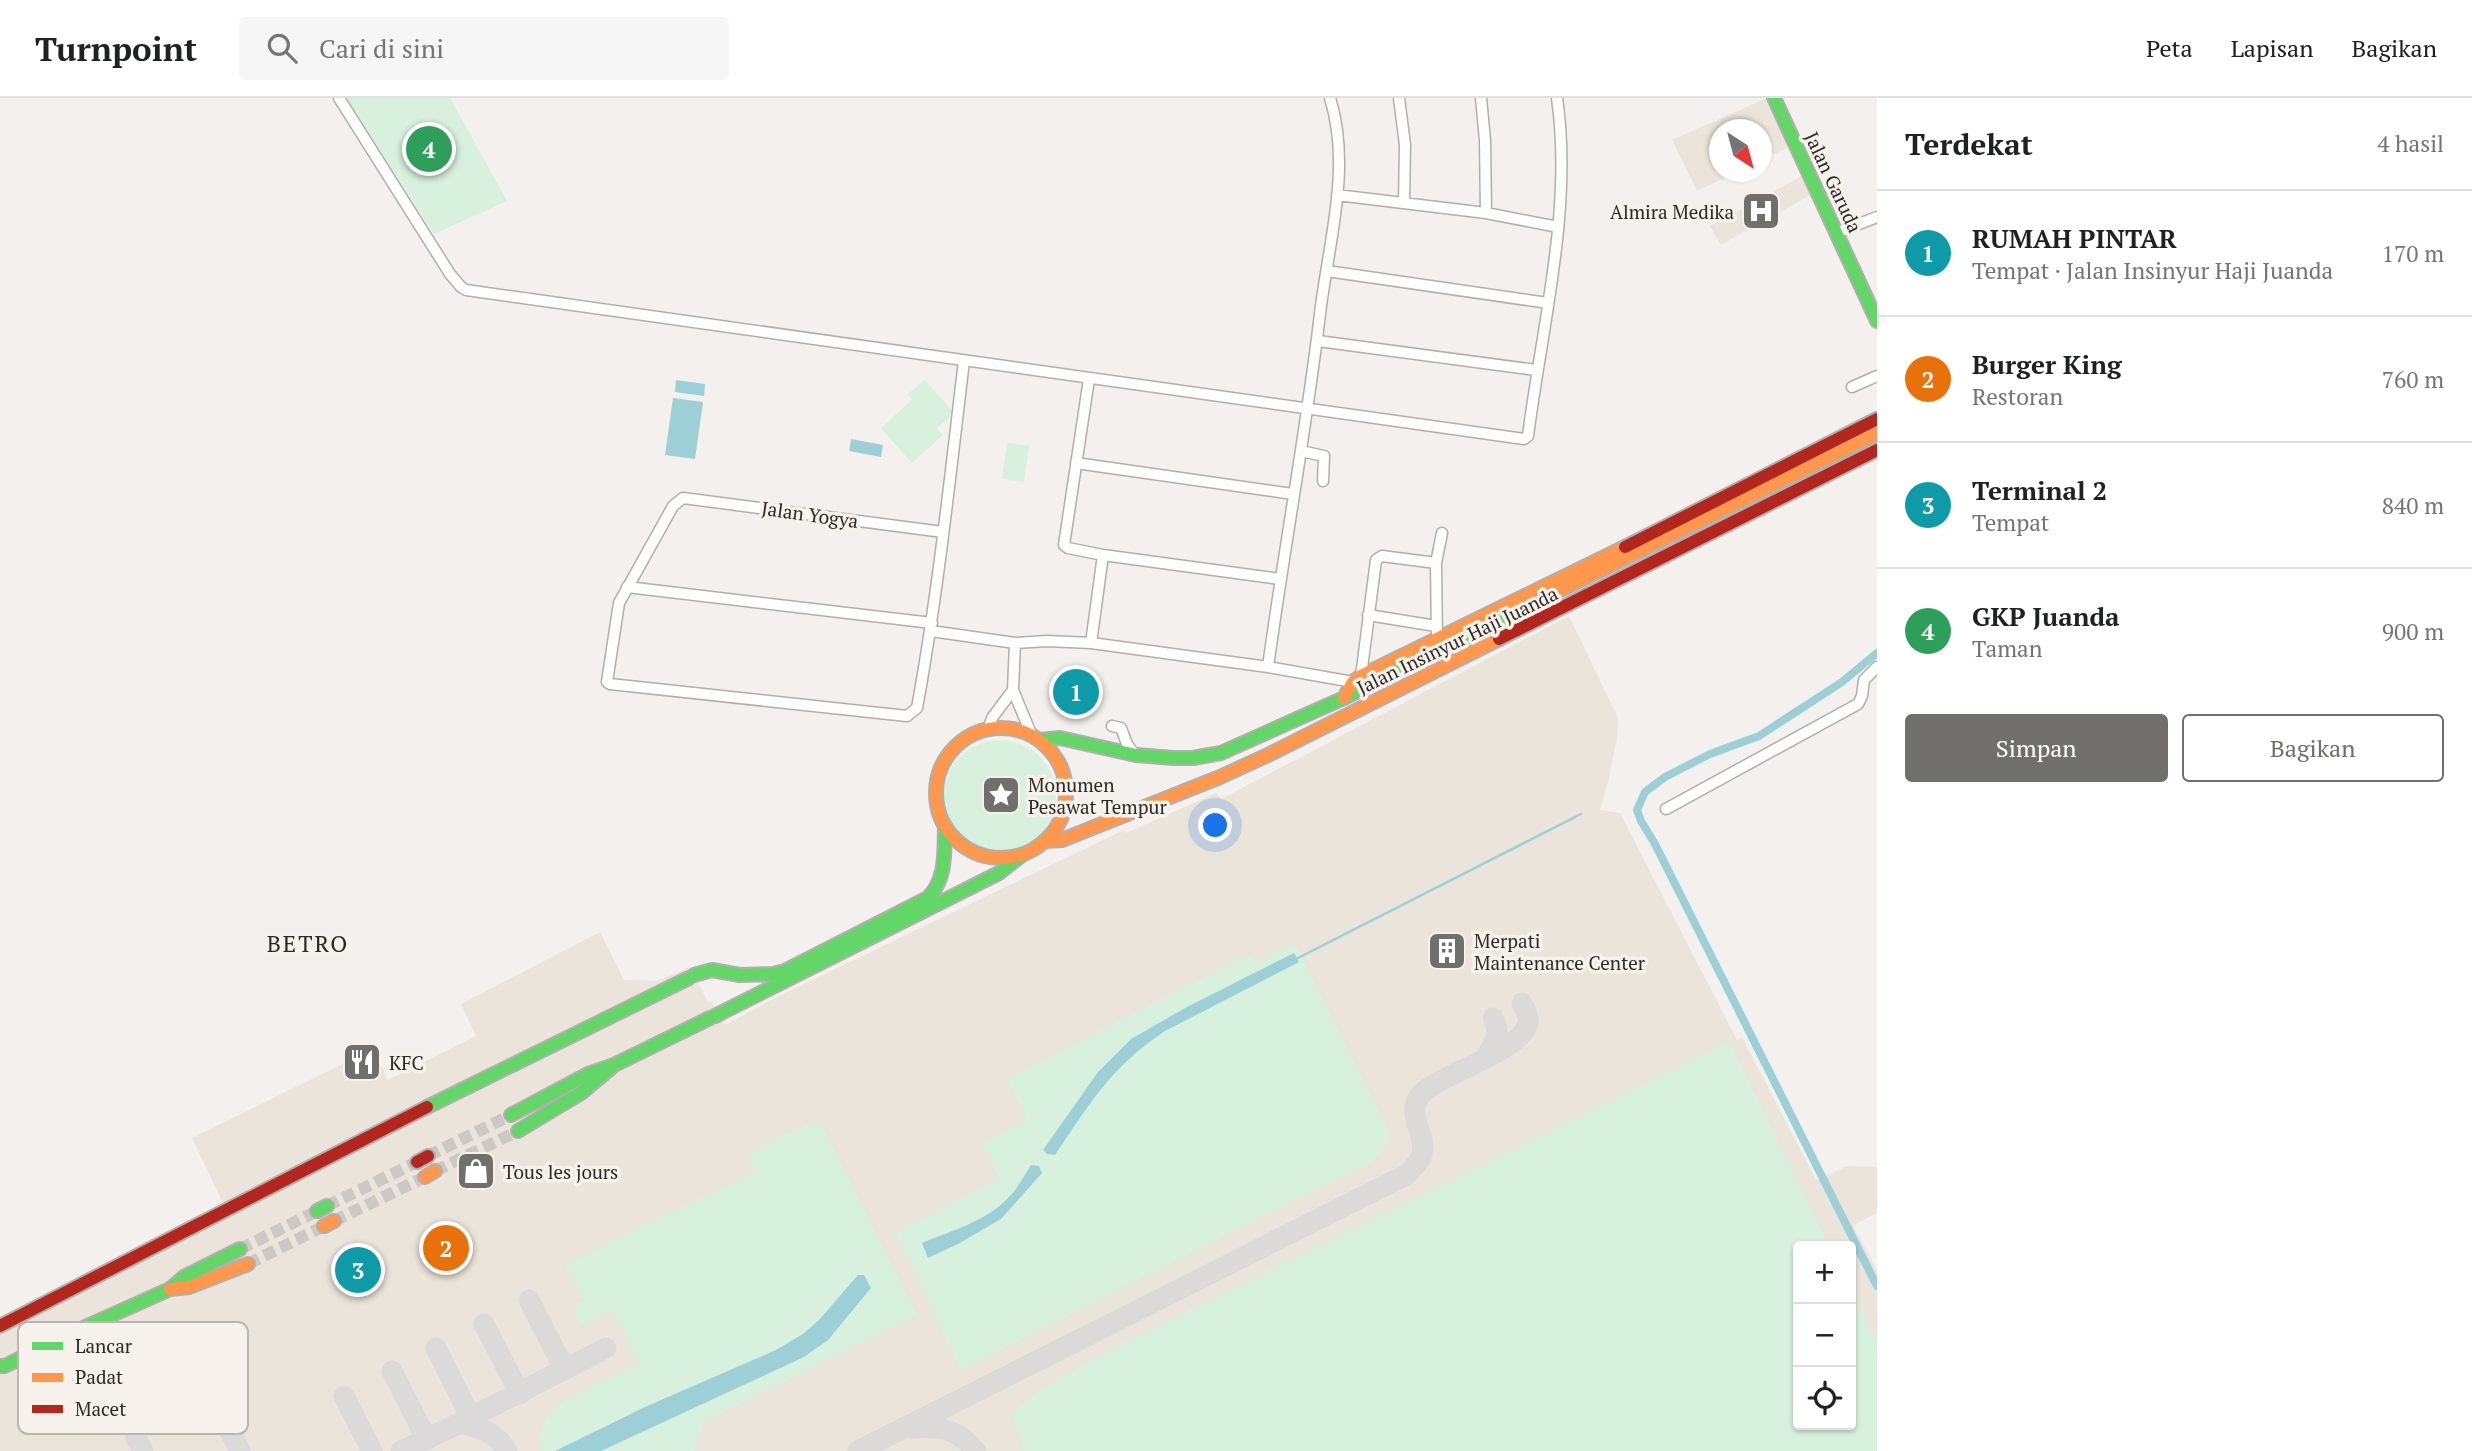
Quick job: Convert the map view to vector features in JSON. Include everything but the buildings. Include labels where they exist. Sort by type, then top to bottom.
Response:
[{"type":"main road","name":"Jalan Garuda","points":[[1775,98],[1877,321]]},
{"type":"main road","name":"Jalan Insinyur Haji Juanda","points":[[1035,738],[1060,738],[1136,755],[1172,758],[1209,756],[1243,744],[1344,698],[1715,512],[1848,441],[1877,419]]},
{"type":"main road","name":"Jalan Insinyur Haji Juanda","points":[[1344,698],[1357,679],[1848,441],[1877,433]]},
{"type":"main road","name":"Jalan Insinyur Haji Juanda","points":[[1045,841],[1062,840],[1220,777],[1723,529],[1877,450]]},
{"type":"main road","points":[[1715,512],[1723,529]]},
{"type":"main road","points":[[1382,679],[1390,694]]},
{"type":"main road","points":[[511,1115],[588,1073],[614,1065],[999,873],[1045,841],[1061,818],[1066,789],[1058,761],[1035,738],[1018,730],[988,730],[961,743],[944,763],[939,775],[936,801],[945,827],[954,839],[979,855],[993,858],[1023,855]]},
{"type":"main road","points":[[0,1325],[481,1079],[692,976],[712,970],[740,975],[785,971],[928,898],[942,877],[945,827]]},
{"type":"main road","points":[[519,1131],[581,1093],[614,1065]]},
{"type":"main road","points":[[97,1322],[170,1289],[184,1277],[240,1249]]},
{"type":"main road","points":[[170,1289],[189,1287],[248,1264]]},
{"type":"main road","points":[[0,1366],[18,1359]]},
{"type":"street","points":[[340,98],[450,274],[467,290],[1524,439],[1528,436],[1558,227],[1562,143],[1557,98]]},
{"type":"street","points":[[1268,667],[1293,494],[1312,409],[1326,271],[1337,195],[1338,134],[1330,98]]},
{"type":"street","points":[[1399,98],[1405,145],[1404,202]]},
{"type":"street","points":[[1481,98],[1486,214]]},
{"type":"street","points":[[1337,195],[1404,202],[1558,227]]},
{"type":"street","points":[[1836,233],[1877,218]]},
{"type":"street","points":[[1326,271],[1548,303]]},
{"type":"street","points":[[1318,341],[1536,370]]},
{"type":"street","points":[[964,362],[932,627],[917,708],[907,716],[610,684],[607,680],[619,603],[627,587],[932,627],[1015,643],[1091,643],[1357,679],[1377,558],[1382,556],[1436,563]]},
{"type":"street","points":[[1852,387],[1877,376]]},
{"type":"street","points":[[1089,379],[1064,545],[1103,555],[1280,579]]},
{"type":"street","points":[[1301,451],[1324,456],[1323,481]]},
{"type":"street","points":[[1076,463],[1293,494]]},
{"type":"street","name":"Jalan Yogya","points":[[627,587],[677,501],[688,497],[943,532]]},
{"type":"street","points":[[1437,641],[1436,563],[1442,533]]},
{"type":"street","points":[[1091,643],[1103,555]]},
{"type":"street","points":[[1368,615],[1436,626]]},
{"type":"street","points":[[1015,643],[1013,690],[1035,738]]},
{"type":"street","points":[[1666,809],[1858,704],[1864,680],[1877,667]]},
{"type":"street","points":[[988,730],[992,718],[1013,690]]},
{"type":"street","points":[[1112,726],[1121,728],[1127,744],[1136,755]]},
{"type":"shaded area","points":[[1765,99],[1789,147],[1772,155],[1772,119],[1720,119]]},
{"type":"shaded area","points":[[1709,124],[1709,182],[1716,182],[1697,191],[1672,140]]},
{"type":"shaded area","name":"Almira Medika","points":[[1802,176],[1811,195],[1721,245],[1710,226]]},
{"type":"shaded area","points":[[1569,616],[1618,718],[1609,778],[1600,810],[1620,813],[1737,1040],[1742,1037],[1816,1180],[1847,1166],[1877,1167],[1877,1213],[1853,1225],[1877,1270],[1877,1451],[0,1451],[0,1318],[225,1207],[192,1138],[373,1049],[388,1080],[476,1036],[461,1004],[600,932],[624,980],[657,981],[690,967],[708,1002],[711,1001],[725,1025],[777,997],[1124,830],[1126,833],[1216,793],[1221,799]]},
{"type":"green space","points":[[346,98],[450,98],[507,201],[434,234]]},
{"type":"green space","points":[[925,380],[954,413],[937,428],[943,435],[912,463],[881,428],[912,400],[908,394]]},
{"type":"green space","points":[[1007,443],[1029,446],[1024,482],[1002,479]]},
{"type":"green space","points":[[1000,740],[1022,744],[1040,756],[1052,774],[1056,796],[1052,818],[1040,836],[1022,848],[1000,852],[978,848],[960,836],[948,818],[944,796],[948,774],[960,756],[978,744]]},
{"type":"green space","points":[[1295,943],[1386,1125],[1388,1141],[1375,1160],[961,1370],[895,1232],[999,1178],[982,1143],[1027,1120],[1007,1079],[1250,954],[1255,963]]},
{"type":"green space","points":[[1729,1041],[1827,1241],[1793,1241],[1793,1430],[1856,1430],[1856,1300],[1877,1344],[1877,1451],[1024,1451],[1014,1423],[1018,1408],[1072,1371]]},
{"type":"green space","points":[[816,1121],[822,1125],[917,1315],[704,1422],[694,1451],[544,1451],[540,1448],[541,1433],[546,1421],[559,1405],[639,1363],[612,1310],[581,1326],[571,1307],[584,1301],[565,1264],[756,1172],[747,1153]]},
{"type":"water","points":[[676,380],[705,384],[704,396],[675,392]]},
{"type":"water","points":[[673,398],[703,402],[695,459],[665,455]]},
{"type":"water","points":[[851,439],[883,445],[881,457],[849,451]]},
{"type":"water","points":[[1294,953],[1299,962],[1165,1031],[1146,1045],[1103,1087],[1055,1155],[1047,1154],[1043,1150],[1098,1072],[1131,1039],[1187,1007]]},
{"type":"water","points":[[1031,1165],[1039,1166],[1042,1173],[1001,1219],[928,1258],[922,1243],[990,1213],[1018,1186]]},
{"type":"water","points":[[858,1275],[864,1275],[871,1288],[828,1340],[804,1357],[601,1451],[555,1451],[645,1407],[776,1350],[803,1334],[819,1320]]},
{"type":"waterway","points":[[1877,653],[1842,682],[1759,736],[1710,754],[1665,777],[1645,792],[1637,810],[1877,1286]]},
{"type":"waterway","points":[[1294,960],[1581,814]]},
{"type":"taxiway","points":[[858,1451],[1406,1175],[1418,1163],[1422,1154],[1423,1146],[1415,1113],[1419,1097],[1437,1082],[1484,1060],[1523,1033],[1528,1023],[1522,1003]]},
{"type":"taxiway","points":[[1485,1058],[1497,1034],[1493,1018]]},
{"type":"taxiway","points":[[529,1300],[565,1370]]},
{"type":"taxiway","points":[[484,1324],[520,1394]]},
{"type":"taxiway","points":[[436,1348],[471,1418]]},
{"type":"taxiway","points":[[401,1451],[606,1348]]},
{"type":"taxiway","points":[[392,1371],[427,1440]]},
{"type":"taxiway","points":[[344,1396],[372,1451]]},
{"type":"taxiway","points":[[460,1423],[481,1429],[493,1436],[507,1451]]},
{"type":"taxiway","points":[[913,1428],[947,1430],[962,1438],[976,1451]]},
{"type":"taxiway","points":[[231,1434],[240,1451]]},
{"type":"taxiway","points":[[136,1438],[143,1451]]},
{"type":"tunnel","points":[[428,1156],[511,1115]]},
{"type":"tunnel","points":[[435,1171],[518,1131]]},
{"type":"tunnel","points":[[327,1206],[417,1162]]},
{"type":"tunnel","points":[[334,1221],[425,1177]]},
{"type":"tunnel","points":[[240,1249],[317,1211]]},
{"type":"tunnel","points":[[248,1264],[324,1226]]},
{"type":"traffic: fast","points":[[1774,98],[1877,321]]},
{"type":"traffic: fast","points":[[1039,740],[1060,738],[1136,755],[1173,758],[1221,753],[1344,698],[1514,613]]},
{"type":"traffic: fast","points":[[694,975],[712,970],[740,975],[785,971],[928,898],[941,874],[945,827]]},
{"type":"traffic: fast","points":[[715,1016],[999,873],[1022,855]]},
{"type":"traffic: fast","points":[[427,1107],[689,978]]},
{"type":"traffic: fast","points":[[511,1115],[588,1074],[614,1065],[710,1018]]},
{"type":"traffic: fast","points":[[518,1131],[581,1093],[612,1067]]},
{"type":"traffic: fast","points":[[317,1211],[327,1206]]},
{"type":"traffic: fast","points":[[97,1322],[170,1289],[184,1277],[240,1249]]},
{"type":"traffic: fast","points":[[0,1366],[18,1359]]},
{"type":"traffic: slow","points":[[1514,613],[1877,433]]},
{"type":"traffic: slow","points":[[1344,698],[1353,682],[1361,676],[1625,547]]},
{"type":"traffic: slow","points":[[1045,841],[1062,840],[1220,777],[1499,639]]},
{"type":"traffic: slow","points":[[1001,728],[1026,733],[1047,747],[1061,768],[1066,793],[1061,818],[1047,839],[1026,853],[1001,858],[976,853],[955,839],[941,818],[936,793],[941,768],[955,747],[976,733],[1001,728]]},
{"type":"traffic: slow","points":[[425,1177],[435,1171]]},
{"type":"traffic: slow","points":[[324,1226],[334,1221]]},
{"type":"traffic: slow","points":[[170,1289],[189,1287],[248,1264]]},
{"type":"traffic: jam","points":[[1625,547],[1877,419]]},
{"type":"traffic: jam","points":[[1499,639],[1877,450]]},
{"type":"traffic: jam","points":[[0,1326],[427,1107]]},
{"type":"traffic: jam","points":[[417,1162],[428,1156]]},
{"type":"place","name":"GKP Juanda","points":[[429,149]]},
{"type":"place","name":"Almira Medika","points":[[1761,211]]},
{"type":"place","name":"RUMAH PINTAR","points":[[1076,692]]},
{"type":"place","name":"Monumen Pesawat Tempur","points":[[1001,795]]},
{"type":"place","name":"Merpati Maintenance Center","points":[[1447,951]]},
{"type":"place","name":"KFC","points":[[362,1062]]},
{"type":"place","name":"Tous les jours","points":[[476,1171]]},
{"type":"place","name":"Burger King","points":[[446,1248]]},
{"type":"place","name":"Terminal 2","points":[[358,1270]]},
{"type":"district","name":"BETRO","points":[[308,943]]}]
